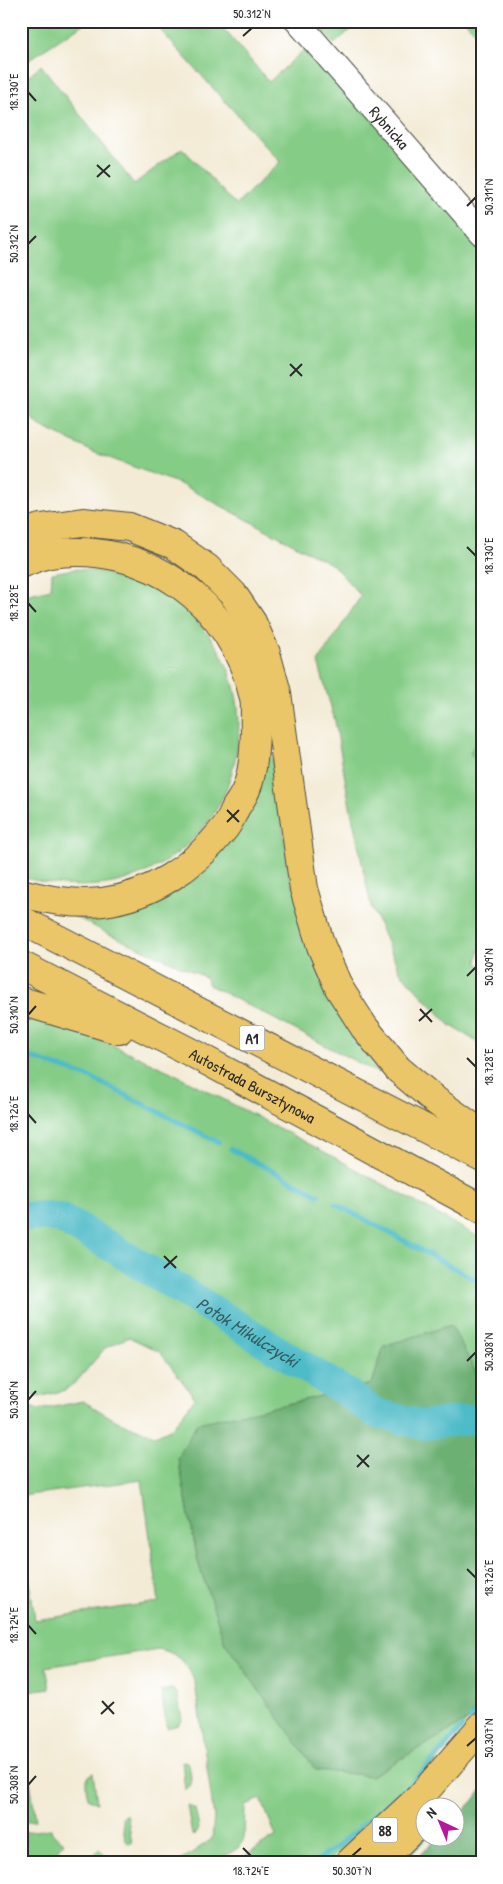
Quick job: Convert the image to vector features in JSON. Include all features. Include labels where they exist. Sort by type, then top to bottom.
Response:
[{"type":"main road","points":[[21,534],[41,528],[83,522],[129,527],[174,545],[207,568],[234,594],[252,622],[262,645],[277,693],[304,889],[321,946],[339,988],[364,1027],[398,1069],[436,1101],[482,1134]]},
{"type":"main road","points":[[21,564],[49,554],[82,552],[122,557],[160,571],[187,589],[215,616],[239,654],[254,699],[255,742],[247,787],[224,829],[191,864],[151,888],[105,902],[75,904],[21,893]]},
{"type":"main road","name":"A1","points":[[21,920],[482,1158]]},
{"type":"main road","name":"Autostrada Bursztynowa","points":[[21,965],[194,1054],[482,1209]]},
{"type":"main road","points":[[21,1001],[194,1054]]},
{"type":"main road","name":"88","points":[[349,1863],[420,1796],[482,1726]]},
{"type":"main road","points":[[444,1796],[482,1756]]},
{"type":"main road","name":"88","points":[[378,1863],[416,1826]]},
{"type":"street","name":"Rybnicka","points":[[297,21],[482,234]]},
{"type":"green space","points":[[21,21],[88,21],[33,57],[21,68]]},
{"type":"green space","points":[[152,21],[217,21],[269,82],[309,45],[482,243],[482,733],[470,753],[482,767],[482,934],[477,962],[482,968],[482,1045],[450,1025],[400,972],[371,906],[348,796],[335,721],[318,662],[361,596],[333,565],[180,484],[93,452],[39,425],[21,408],[21,84],[41,65],[134,184],[182,148],[236,205],[280,162]]},
{"type":"green space","points":[[314,21],[361,21],[334,44]]},
{"type":"green space","points":[[465,21],[482,21],[482,39]]},
{"type":"green space","points":[[74,569],[114,574],[150,587],[181,607],[207,632],[226,663],[236,697],[239,735],[231,775],[222,798],[203,829],[186,846],[158,866],[140,875],[102,885],[62,885],[21,877],[21,596],[51,589],[52,573]]},
{"type":"green space","points":[[265,711],[291,881],[382,1069],[378,1073],[209,985],[205,977],[109,934],[72,915],[195,877]]},
{"type":"green space","points":[[482,733],[482,767],[470,753]]},
{"type":"green space","points":[[21,1012],[86,1033],[171,1072],[334,1157],[482,1239],[482,1384],[450,1326],[384,1346],[372,1384],[287,1404],[178,1458],[198,1562],[225,1643],[371,1776],[468,1720],[432,1768],[327,1863],[234,1863],[276,1836],[261,1799],[245,1805],[244,1839],[238,1848],[214,1863],[177,1863],[212,1839],[214,1817],[195,1683],[182,1660],[172,1654],[158,1649],[46,1667],[50,1688],[21,1692],[21,1572],[28,1571],[35,1620],[159,1602],[142,1480],[21,1496],[21,1404],[39,1410],[83,1401],[117,1421],[155,1436],[172,1428],[195,1398],[160,1352],[129,1337],[105,1348],[77,1381],[65,1390],[39,1397],[21,1393]]},
{"type":"green space","points":[[451,1325],[482,1384],[482,1699],[468,1720],[371,1776],[316,1770],[225,1643],[198,1562],[178,1458],[197,1423],[372,1384],[384,1346]]},
{"type":"green space","points":[[172,1689],[177,1693],[182,1720],[178,1725],[167,1728],[161,1691]]},
{"type":"green space","points":[[21,1717],[28,1766],[21,1768]]},
{"type":"green space","points":[[182,1761],[187,1762],[190,1773],[191,1785],[185,1790]]},
{"type":"green space","points":[[93,1773],[97,1803],[88,1798],[86,1784],[86,1781]]},
{"type":"green space","points":[[30,1781],[36,1820],[22,1822],[21,1783]]},
{"type":"green space","points":[[482,1789],[482,1863],[413,1863],[429,1846],[466,1846],[466,1808]]},
{"type":"green space","points":[[187,1805],[195,1809],[199,1828],[197,1833],[192,1835]]},
{"type":"green space","points":[[127,1814],[132,1843],[128,1843],[125,1840],[122,1818]]},
{"type":"green space","points":[[51,1829],[52,1833],[64,1842],[52,1858],[47,1854],[39,1859],[31,1858],[26,1852],[24,1832]]},
{"type":"green space","points":[[99,1849],[114,1863],[88,1863]]},
{"type":"waterway","points":[[21,1054],[92,1078],[218,1142]]},
{"type":"waterway","points":[[231,1149],[319,1195]]},
{"type":"waterway","points":[[335,1204],[482,1283]]},
{"type":"waterway","name":"Potok Mikulczycki","points":[[21,1217],[47,1216],[62,1219],[113,1248],[347,1393],[375,1413],[423,1425],[482,1418]]},
{"type":"waterway","points":[[470,1720],[482,1707]]},
{"type":"waterway","points":[[313,1863],[339,1845],[411,1784],[462,1728]]},
{"type":"waterway","points":[[400,1863],[416,1846]]}]
